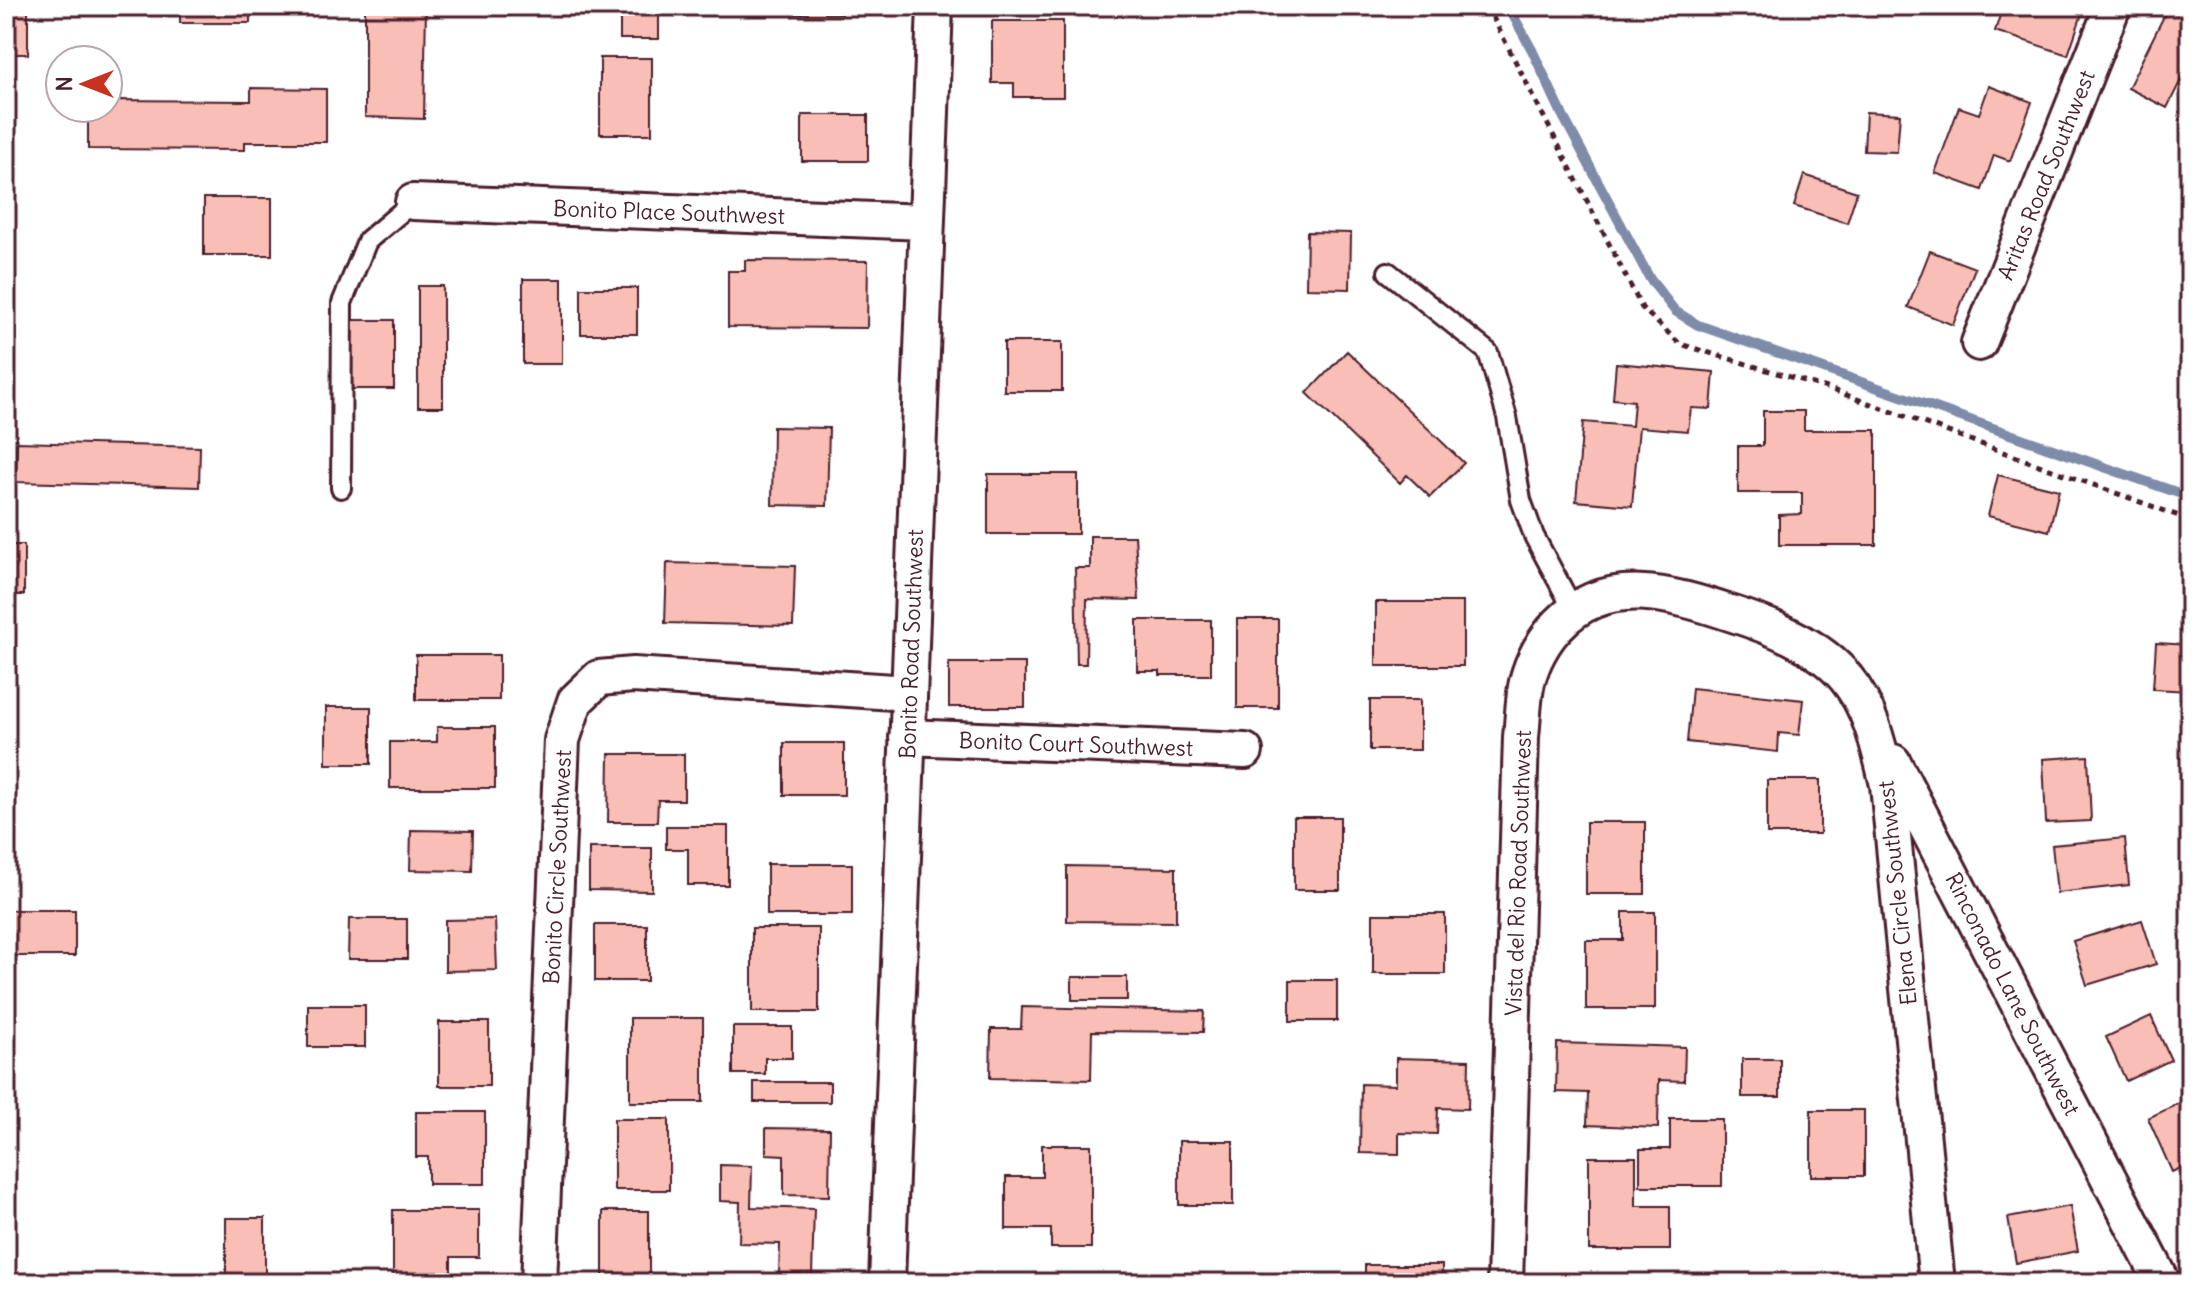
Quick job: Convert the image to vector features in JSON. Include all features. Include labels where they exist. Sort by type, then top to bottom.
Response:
[{"type":"street","name":"Bonito Road Southwest","points":[[887,1283],[935,6]]},
{"type":"street","name":"Aritas Road Southwest","points":[[1979,343],[2113,6]]},
{"type":"street","name":"Bonito Place Southwest","points":[[413,202],[926,222]]},
{"type":"street","name":"Vista del Rio Road Southwest","points":[[1505,1283],[1521,737],[1527,681],[1546,637],[1573,609],[1602,595],[1637,591],[1699,603]]},
{"type":"street","name":"Elena Circle Southwest","points":[[1699,603],[1783,632],[1822,655],[1846,677],[1863,704],[1879,749],[1888,785],[1937,1283]]},
{"type":"street","name":"Bonito Circle Southwest","points":[[539,1283],[562,740],[575,701],[599,678],[633,675],[909,693]]},
{"type":"street","name":"Rinconado Lane Southwest","points":[[1863,704],[2163,1283]]},
{"type":"street","name":"Bonito Court Southwest","points":[[907,737],[1245,751]]},
{"type":"lane","points":[[341,488],[342,303],[367,241],[413,202]]},
{"type":"lane","points":[[1388,272],[1488,352],[1507,417],[1521,500],[1534,536],[1573,609]]},
{"type":"path","points":[[1487,6],[1642,308],[1680,344],[1827,388],[2190,520]]},
{"type":"building","points":[[180,6],[250,6],[250,23],[180,23]]},
{"type":"building","points":[[365,6],[426,6],[424,119],[365,117]]},
{"type":"building","points":[[620,6],[659,6],[659,39],[620,39]]},
{"type":"building","points":[[785,6],[842,6],[842,14],[785,14]]},
{"type":"building","points":[[2003,6],[2068,6],[2083,11],[2068,55],[1995,31]]},
{"type":"building","points":[[2169,6],[2190,6],[2190,62],[2167,108],[2128,88]]},
{"type":"building","points":[[6,10],[28,10],[28,54],[6,54]]},
{"type":"building","points":[[992,21],[1063,21],[1063,97],[1014,97],[1014,83],[992,83]]},
{"type":"building","points":[[600,58],[652,58],[652,134],[600,134]]},
{"type":"building","points":[[1989,86],[2032,102],[2010,161],[1994,155],[1982,190],[1935,173],[1959,107],[1979,114]]},
{"type":"building","points":[[251,88],[326,89],[326,142],[245,142],[245,150],[88,149],[88,124],[124,124],[124,100],[251,101]]},
{"type":"building","points":[[1866,112],[1900,114],[1897,152],[1864,151]]},
{"type":"building","points":[[802,115],[868,115],[868,161],[802,161]]},
{"type":"building","points":[[1804,175],[1857,192],[1847,223],[1794,206]]},
{"type":"building","points":[[204,198],[272,198],[272,255],[204,255]]},
{"type":"building","points":[[1307,232],[1351,233],[1350,289],[1306,288]]},
{"type":"building","points":[[1930,251],[1975,268],[1953,325],[1908,307]]},
{"type":"building","points":[[745,260],[868,261],[867,328],[728,327],[728,271],[745,271]]},
{"type":"building","points":[[523,279],[562,279],[562,364],[523,364]]},
{"type":"building","points":[[418,286],[443,286],[443,407],[418,407]]},
{"type":"building","points":[[581,288],[637,288],[637,334],[581,334]]},
{"type":"building","points":[[346,320],[394,320],[394,389],[346,389]]},
{"type":"building","points":[[1004,342],[1062,342],[1062,391],[1004,391]]},
{"type":"building","points":[[1347,351],[1464,463],[1430,497],[1407,475],[1400,483],[1307,393]]},
{"type":"building","points":[[1616,363],[1714,372],[1711,409],[1691,408],[1688,431],[1639,427],[1632,506],[1576,501],[1583,422],[1632,426],[1634,401],[1613,399]]},
{"type":"building","points":[[1763,411],[1804,411],[1804,430],[1876,430],[1876,545],[1779,545],[1779,515],[1802,514],[1802,493],[1738,493],[1738,446],[1763,446]]},
{"type":"building","points":[[773,427],[829,428],[827,506],[772,505]]},
{"type":"building","points":[[17,442],[200,447],[199,487],[16,482]]},
{"type":"building","points":[[988,474],[1078,474],[1078,534],[988,534]]},
{"type":"building","points":[[1998,475],[2059,490],[2049,531],[1988,516]]},
{"type":"building","points":[[1090,536],[1135,536],[1139,600],[1087,599],[1086,664],[1077,664],[1075,568],[1090,568]]},
{"type":"building","points":[[6,545],[24,545],[24,595],[6,595]]},
{"type":"building","points":[[667,563],[795,566],[793,626],[665,623]]},
{"type":"building","points":[[1376,602],[1463,602],[1463,666],[1376,666]]},
{"type":"building","points":[[1237,619],[1278,619],[1278,708],[1237,708]]},
{"type":"building","points":[[1137,620],[1211,620],[1211,675],[1160,675],[1160,671],[1137,671]]},
{"type":"building","points":[[2156,643],[2190,645],[2190,691],[2153,689]]},
{"type":"building","points":[[416,655],[499,655],[499,700],[416,700]]},
{"type":"building","points":[[949,663],[1025,663],[1025,707],[949,707]]},
{"type":"building","points":[[1692,688],[1803,700],[1799,735],[1779,733],[1778,752],[1687,742]]},
{"type":"building","points":[[1370,700],[1420,700],[1420,750],[1370,750]]},
{"type":"building","points":[[326,707],[371,707],[371,764],[326,764]]},
{"type":"building","points":[[437,727],[495,727],[495,788],[390,788],[390,742],[437,742]]},
{"type":"building","points":[[784,743],[844,743],[844,795],[784,795]]},
{"type":"building","points":[[609,754],[684,754],[684,800],[658,800],[657,822],[608,822]]},
{"type":"building","points":[[2088,756],[2091,821],[2046,823],[2043,759]]},
{"type":"building","points":[[1767,780],[1820,780],[1820,834],[1767,834]]},
{"type":"building","points":[[1294,817],[1340,817],[1340,890],[1294,890]]},
{"type":"building","points":[[1586,822],[1645,822],[1645,894],[1586,894]]},
{"type":"building","points":[[666,826],[728,826],[728,885],[688,885],[688,849],[666,849]]},
{"type":"building","points":[[411,830],[473,831],[472,871],[410,870]]},
{"type":"building","points":[[2125,838],[2129,885],[2057,893],[2052,845]]},
{"type":"building","points":[[589,848],[652,848],[652,891],[589,890]]},
{"type":"building","points":[[767,864],[852,864],[852,915],[767,915]]},
{"type":"building","points":[[1067,866],[1176,868],[1176,922],[1067,921]]},
{"type":"building","points":[[6,910],[75,910],[75,956],[6,956]]},
{"type":"building","points":[[1623,912],[1655,912],[1655,1009],[1586,1009],[1586,940],[1623,940]]},
{"type":"building","points":[[1373,914],[1445,914],[1445,974],[1373,974]]},
{"type":"building","points":[[349,919],[407,919],[407,959],[348,959]]},
{"type":"building","points":[[495,919],[497,970],[445,971],[445,920]]},
{"type":"building","points":[[2142,920],[2156,964],[2087,985],[2073,941]]},
{"type":"building","points":[[595,925],[647,925],[647,981],[595,981]]},
{"type":"building","points":[[752,928],[819,928],[819,1012],[752,1012]]},
{"type":"building","points":[[1072,977],[1127,977],[1127,1000],[1072,1000]]},
{"type":"building","points":[[1290,980],[1337,980],[1337,1021],[1290,1021]]},
{"type":"building","points":[[6,990],[8,1063],[6,1063]]},
{"type":"building","points":[[308,1005],[365,1005],[365,1047],[308,1047]]},
{"type":"building","points":[[1022,1007],[1204,1011],[1203,1032],[1092,1031],[1091,1080],[990,1078],[991,1029],[1021,1029]]},
{"type":"building","points":[[2151,1016],[2171,1060],[2126,1081],[2106,1037]]},
{"type":"building","points":[[630,1018],[703,1018],[703,1102],[630,1102]]},
{"type":"building","points":[[439,1022],[489,1022],[489,1086],[439,1086]]},
{"type":"building","points":[[733,1027],[792,1027],[792,1058],[765,1058],[765,1074],[733,1074]]},
{"type":"building","points":[[1557,1043],[1685,1047],[1684,1081],[1659,1080],[1658,1128],[1587,1125],[1588,1093],[1556,1092]]},
{"type":"building","points":[[1396,1058],[1469,1060],[1468,1109],[1438,1108],[1437,1134],[1399,1133],[1399,1154],[1360,1153],[1361,1084],[1396,1085]]},
{"type":"building","points":[[1742,1059],[1780,1059],[1780,1097],[1742,1097]]},
{"type":"building","points":[[754,1082],[830,1082],[830,1102],[754,1102]]},
{"type":"building","points":[[2188,1099],[2190,1164],[2172,1172],[2148,1118]]},
{"type":"building","points":[[1811,1110],[1864,1110],[1864,1176],[1811,1176]]},
{"type":"building","points":[[416,1112],[485,1112],[485,1184],[428,1184],[428,1157],[416,1157]]},
{"type":"building","points":[[614,1119],[669,1119],[669,1190],[614,1190]]},
{"type":"building","points":[[1670,1119],[1722,1119],[1722,1186],[1640,1186],[1640,1149],[1670,1149]]},
{"type":"building","points":[[766,1128],[830,1129],[829,1196],[784,1195],[784,1155],[766,1154]]},
{"type":"building","points":[[1179,1141],[1233,1141],[1233,1205],[1179,1205]]},
{"type":"building","points":[[1042,1145],[1091,1145],[1091,1248],[1051,1248],[1051,1229],[1006,1229],[1006,1177],[1042,1177]]},
{"type":"building","points":[[1589,1157],[1636,1157],[1636,1206],[1670,1206],[1670,1250],[1589,1250]]},
{"type":"building","points":[[720,1165],[752,1166],[751,1207],[814,1209],[812,1275],[779,1274],[780,1244],[739,1243],[740,1202],[720,1201]]},
{"type":"building","points":[[2070,1206],[2078,1251],[2016,1263],[2008,1218]]},
{"type":"building","points":[[393,1210],[479,1210],[479,1257],[451,1257],[451,1280],[393,1280]]},
{"type":"building","points":[[603,1211],[649,1211],[649,1283],[603,1283]]},
{"type":"building","points":[[226,1218],[265,1218],[265,1283],[226,1283]]},
{"type":"building","points":[[6,1250],[14,1250],[14,1283],[6,1283]]},
{"type":"building","points":[[1365,1265],[1442,1265],[1442,1283],[1365,1283]]},
{"type":"building","points":[[1875,1274],[1876,1283],[1806,1283],[1806,1282]]},
{"type":"building","points":[[1573,1278],[1631,1278],[1631,1283],[1573,1283]]},
{"type":"waterway","points":[[1508,6],[1650,279],[1675,311],[1698,325],[2190,497]]}]
